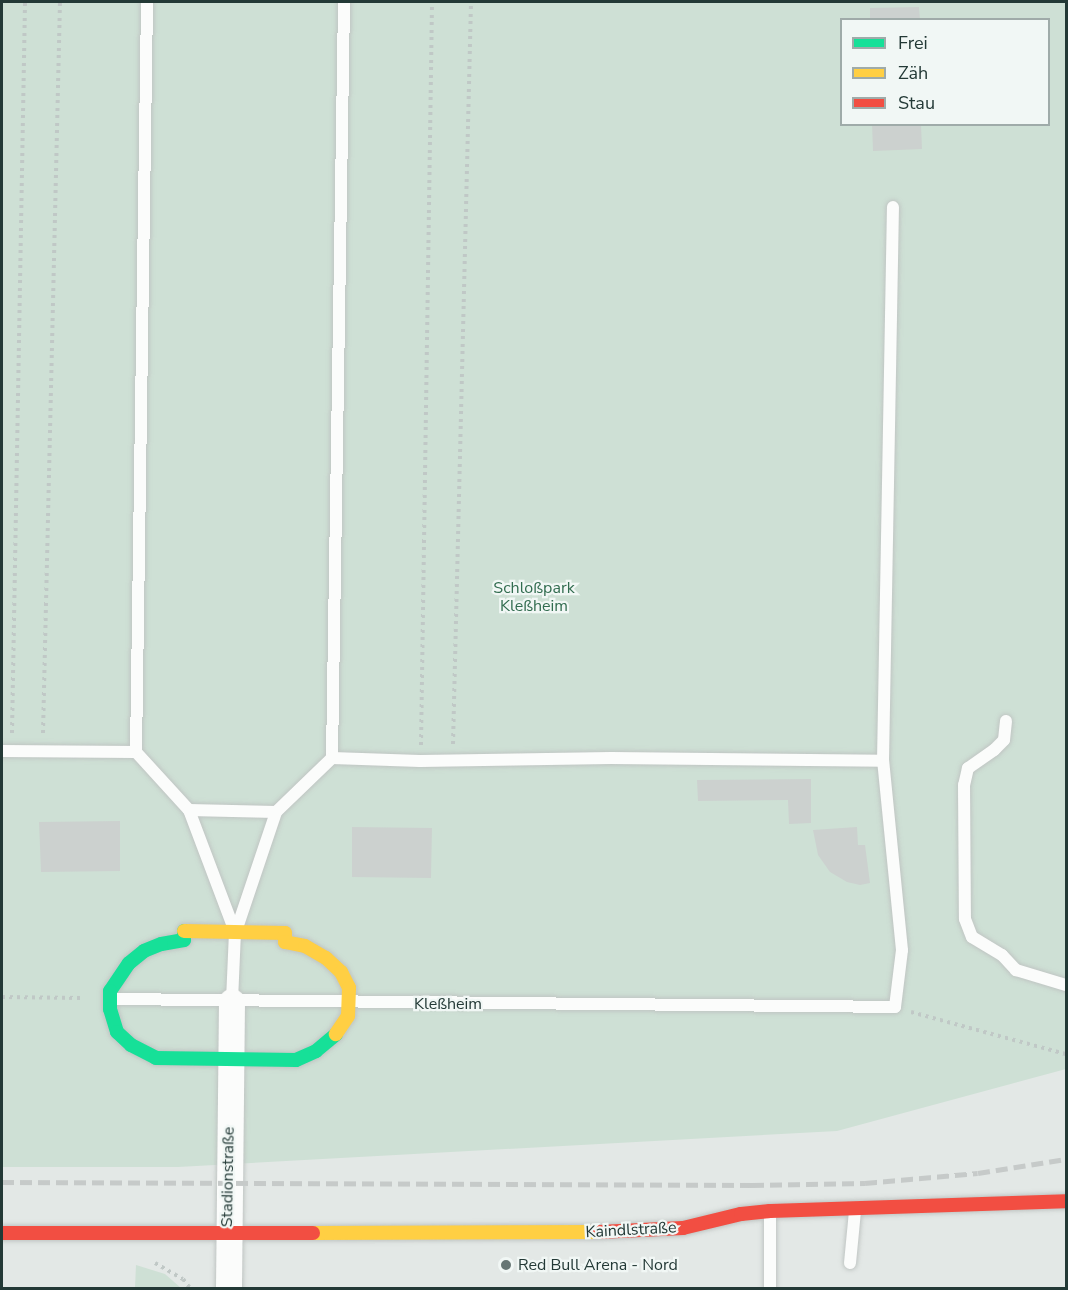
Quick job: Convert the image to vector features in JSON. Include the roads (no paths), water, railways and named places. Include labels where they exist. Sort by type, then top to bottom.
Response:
[{"type":"street","points":[[184,931],[235,932],[285,933],[285,942],[305,946],[326,958],[341,972],[349,988],[348,1016],[341,1029],[316,1051],[296,1060],[230,1062],[156,1058],[140,1050],[117,1032],[110,1009],[110,991],[117,979],[144,951],[162,944],[184,940],[184,931]]},
{"type":"street","name":"Stadionstraße","points":[[2,1233],[230,1234],[232,1002]]},
{"type":"street","name":"Kaindlstraße","points":[[230,1234],[638,1232],[673,1229],[741,1214],[770,1211],[1066,1201]]},
{"type":"street","points":[[229,1288],[230,1234]]},
{"type":"lane","points":[[147,2],[136,752],[189,810],[235,932]]},
{"type":"lane","points":[[232,1002],[235,932],[276,812],[332,758],[344,2]]},
{"type":"lane","points":[[332,758],[420,761],[883,761],[892,207]]},
{"type":"lane","points":[[1006,721],[1004,740],[968,768],[964,785],[965,919],[972,937],[1002,955],[1016,970],[1066,985]]},
{"type":"lane","points":[[7,751],[136,752]]},
{"type":"lane","name":"Kleßheim","points":[[110,999],[895,1007],[902,950],[883,761]]},
{"type":"lane","points":[[189,810],[276,812]]},
{"type":"lane","points":[[849,1263],[855,1209]]},
{"type":"lane","points":[[770,1211],[770,1288]]},
{"type":"railway","points":[[2,1182],[752,1185],[865,1183],[978,1173],[1066,1159]]},
{"type":"place","name":"Red Bull Arena - Nord","points":[[506,1265]]},
{"type":"park label","name":"Schloßpark Kleßheim","points":[[534,597]]}]
